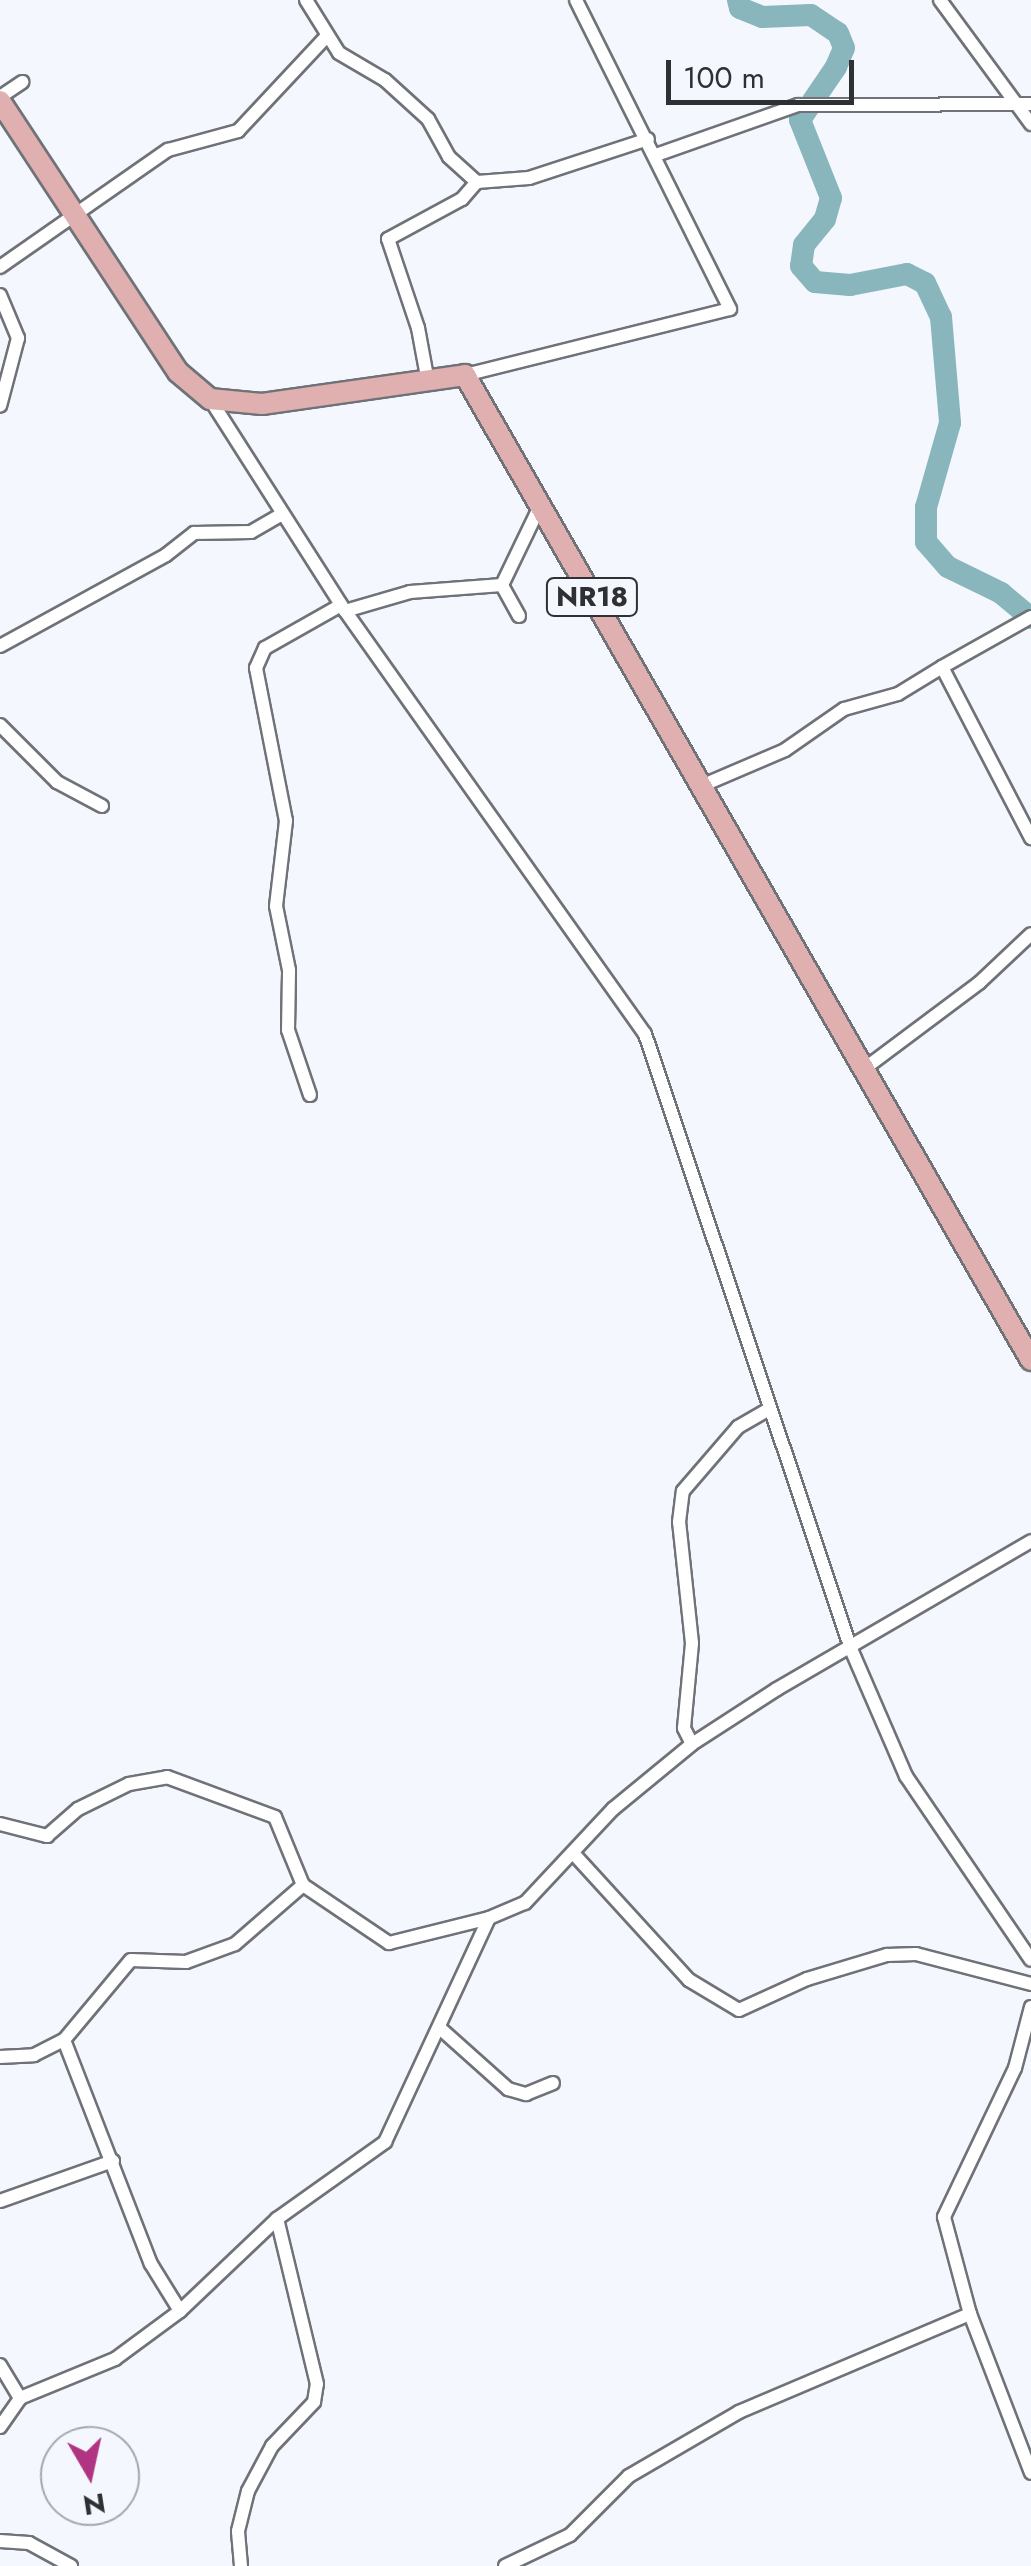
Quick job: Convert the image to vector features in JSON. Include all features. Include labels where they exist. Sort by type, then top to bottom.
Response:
[{"type":"main road","points":[[0,99],[178,372],[210,400],[262,404],[466,375]]},
{"type":"main road","name":"NR18","points":[[466,375],[1031,1360]]},
{"type":"street","points":[[466,375],[730,310],[576,0]]},
{"type":"street","points":[[940,0],[1013,105],[1031,124]]},
{"type":"street","points":[[312,2],[339,53],[385,80],[428,119],[450,157],[478,182]]},
{"type":"street","points":[[0,267],[168,150],[238,131],[327,36]]},
{"type":"street","points":[[0,99],[22,82]]},
{"type":"street","points":[[656,155],[798,106],[1031,104]]},
{"type":"street","points":[[428,382],[418,328],[388,239],[462,200],[478,182],[529,178],[648,139]]},
{"type":"street","points":[[0,295],[18,338],[0,406]]},
{"type":"street","points":[[210,400],[343,608],[645,1034],[767,1410],[851,1649],[906,1776],[1031,1960]]},
{"type":"street","points":[[502,585],[540,506]]},
{"type":"street","points":[[0,646],[166,556],[194,533],[232,536],[281,515]]},
{"type":"street","points":[[310,1095],[288,1030],[289,970],[276,906],[286,822],[256,668],[264,648],[343,608],[410,592],[502,585]]},
{"type":"street","points":[[502,585],[518,616]]},
{"type":"street","points":[[701,786],[786,750],[844,709],[898,694],[988,638],[1031,617]]},
{"type":"street","points":[[942,667],[1031,838]]},
{"type":"street","points":[[0,724],[57,782],[102,806]]},
{"type":"street","points":[[864,1069],[979,983],[1031,934]]},
{"type":"street","points":[[692,1744],[684,1728],[692,1642],[679,1522],[683,1492],[738,1427],[767,1410]]},
{"type":"street","points":[[0,1824],[48,1836],[78,1809],[130,1784],[166,1778],[275,1817],[303,1885],[389,1943],[489,1918],[525,1904],[613,1809],[692,1744],[1031,1541]]},
{"type":"street","points":[[573,1853],[689,1980],[739,2010],[808,1979],[888,1955],[952,1962],[1031,1984]]},
{"type":"street","points":[[0,2057],[34,2055],[64,2040],[132,1960],[186,1962],[223,1950],[303,1885]]},
{"type":"street","points":[[0,2427],[20,2398],[114,2359],[180,2310],[276,2220],[385,2142],[442,2030],[489,1918]]},
{"type":"street","points":[[1031,2007],[1015,2068],[944,2217],[970,2314],[1031,2473]]},
{"type":"street","points":[[442,2030],[508,2089],[526,2094],[553,2083]]},
{"type":"street","points":[[64,2040],[151,2264],[180,2310]]},
{"type":"street","points":[[0,2201],[113,2160]]},
{"type":"street","points":[[240,2566],[238,2531],[248,2491],[272,2446],[314,2402],[318,2384],[276,2220]]},
{"type":"street","points":[[505,2566],[570,2536],[629,2476],[739,2412],[970,2314]]},
{"type":"street","points":[[0,2366],[20,2398]]},
{"type":"street","points":[[0,2540],[29,2543],[71,2566]]},
{"type":"waterway","points":[[738,0],[740,8],[762,17],[811,15],[838,33],[844,48],[836,67],[800,120],[831,198],[825,219],[804,245],[801,266],[815,282],[850,285],[907,274],[925,283],[941,317],[950,423],[926,507],[926,542],[948,567],[1001,593],[1031,618]]}]
